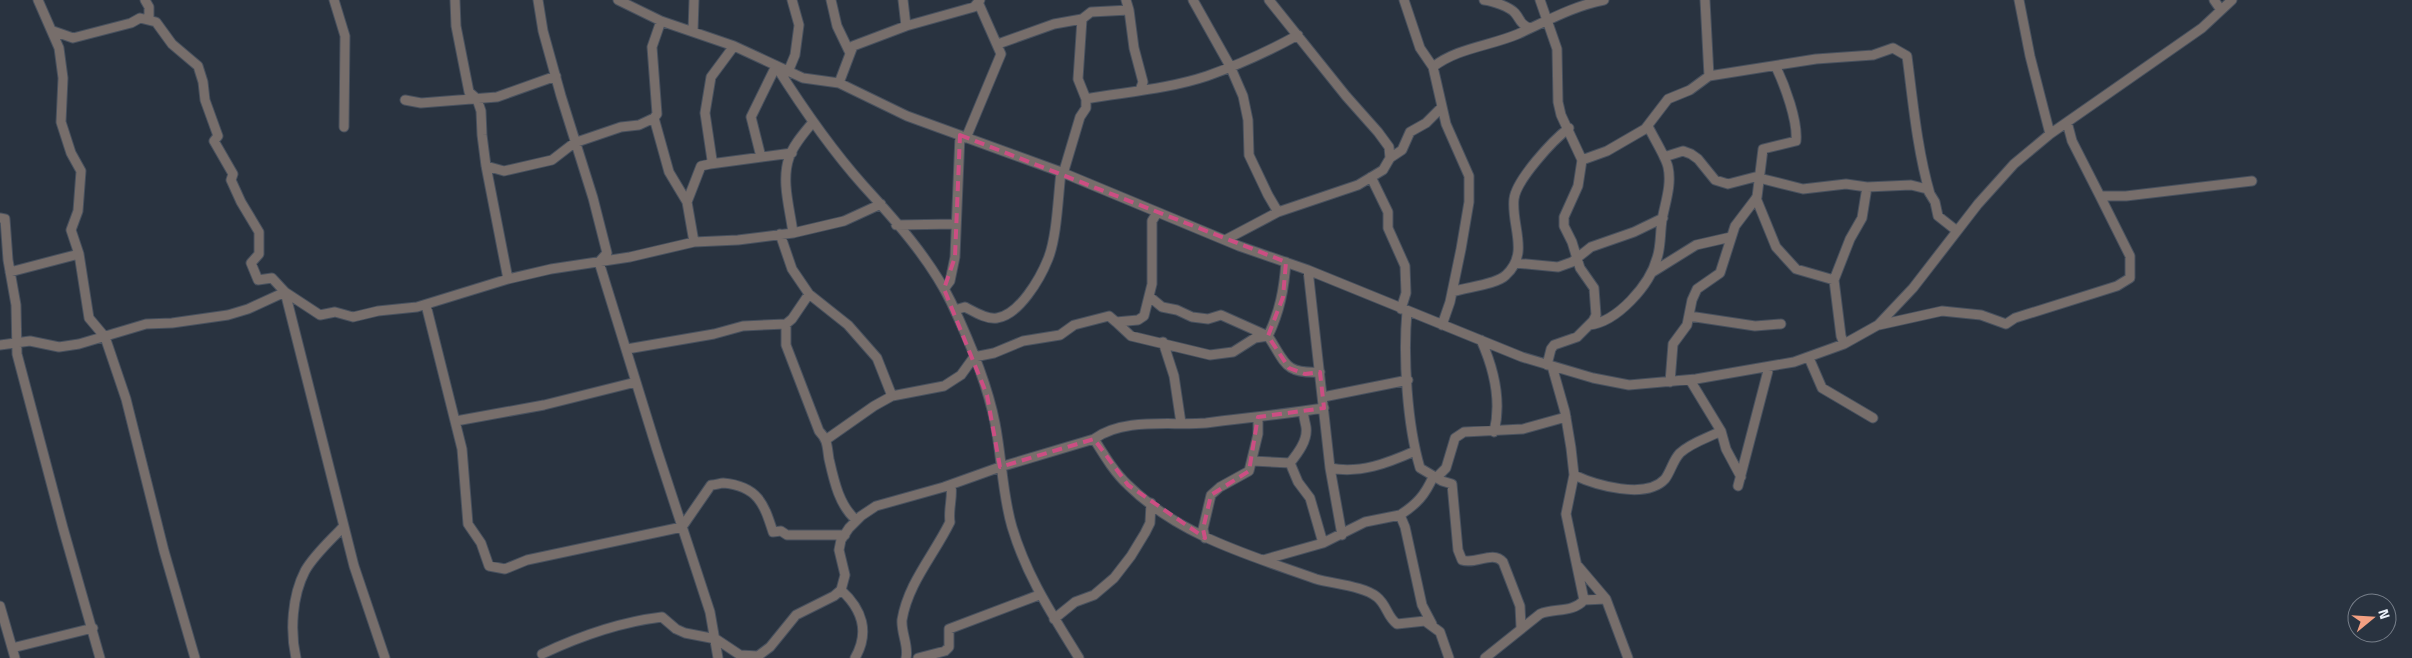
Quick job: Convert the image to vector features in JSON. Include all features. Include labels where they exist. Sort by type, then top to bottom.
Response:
[{"type":"street","points":[[38,0],[59,48],[62,78],[61,122],[71,153],[81,171],[78,211],[71,230],[79,254],[89,318],[105,337],[126,399],[164,551],[195,658]]},
{"type":"street","points":[[145,0],[149,7],[149,19]]},
{"type":"street","points":[[334,0],[345,36],[344,127]]},
{"type":"street","points":[[455,0],[456,26],[469,92],[477,100],[482,117],[486,166],[508,279]]},
{"type":"street","points":[[538,0],[543,31],[572,128],[574,143],[593,198],[607,253],[599,262]]},
{"type":"street","points":[[618,0],[660,21],[734,46],[803,78],[839,83],[906,116],[1062,173],[1157,213],[1308,270],[1404,310],[1549,366],[1593,378],[1629,385],[1690,380],[1769,367],[1809,358],[1844,344],[1878,325],[1942,311],[1981,315],[2006,324],[2015,318],[2117,286],[2130,278],[2130,256],[2072,141],[2067,122]]},
{"type":"street","points":[[693,31],[694,0]]},
{"type":"street","points":[[788,72],[795,55],[799,25],[792,0]]},
{"type":"street","points":[[831,0],[837,26],[850,53]]},
{"type":"street","points":[[903,0],[906,26]]},
{"type":"street","points":[[1126,0],[1134,48],[1143,82],[1140,90]]},
{"type":"street","points":[[1194,0],[1230,66],[1243,96],[1248,120],[1249,155],[1278,212]]},
{"type":"street","points":[[1269,0],[1346,96],[1378,132],[1389,147],[1390,158]]},
{"type":"street","points":[[1404,0],[1420,48],[1433,67],[1446,124],[1468,176],[1469,202],[1452,292],[1442,325]]},
{"type":"street","points":[[1484,0],[1491,1],[1514,12],[1519,21],[1529,28]]},
{"type":"street","points":[[1540,0],[1557,49],[1558,102],[1561,115],[1577,153],[1582,160],[1578,186],[1564,217],[1564,226],[1568,230],[1580,268],[1594,288],[1597,308],[1596,315],[1590,326],[1578,336],[1554,345],[1551,349],[1549,366],[1566,417],[1574,475],[1566,514],[1584,600]]},
{"type":"street","points":[[1433,67],[1445,57],[1480,47],[1584,4],[1604,0]]},
{"type":"street","points":[[1705,0],[1709,76]]},
{"type":"street","points":[[2018,0],[2050,134]]},
{"type":"street","points":[[2214,0],[2220,10]]},
{"type":"street","points":[[1878,325],[1913,288],[1999,180],[2050,134],[2202,28],[2232,0]]},
{"type":"street","points":[[839,83],[853,46],[906,26],[955,14],[974,7],[979,1],[1001,54],[963,136],[953,268],[944,290]]},
{"type":"street","points":[[998,44],[1054,24],[1082,19],[1090,12],[1129,10]]},
{"type":"street","points":[[53,31],[73,38],[131,23],[140,18],[149,19],[156,22],[172,44],[198,66],[203,82],[205,100],[218,136],[214,141],[233,174],[231,180],[259,232],[259,254],[251,263],[258,280],[272,278],[285,292],[320,315],[335,312],[353,317],[378,311],[426,305],[508,279],[557,267],[599,262],[694,242],[738,240],[793,233],[844,221],[881,204]]},
{"type":"street","points":[[955,310],[965,307],[979,314],[997,318],[1020,306],[1048,260],[1053,241],[1062,173],[1080,118],[1086,108],[1086,99],[1078,79],[1082,19]]},
{"type":"street","points":[[486,166],[504,171],[552,160],[574,143],[621,126],[639,125],[654,118],[657,114],[652,47],[660,21]]},
{"type":"street","points":[[1086,99],[1160,87],[1207,76],[1269,51],[1298,35]]},
{"type":"street","points":[[710,164],[705,113],[711,76],[734,46]]},
{"type":"street","points":[[1582,160],[1607,151],[1648,126],[1668,99],[1690,90],[1709,76],[1753,68],[1776,67],[1816,59],[1847,58],[1873,54],[1893,48],[1907,56],[1917,136],[1930,194]]},
{"type":"street","points":[[776,66],[813,122],[862,184],[881,204],[929,266],[955,310],[974,357],[995,423],[1000,467],[1012,527],[1026,568],[1039,595],[1079,658]]},
{"type":"street","points":[[761,157],[752,117],[776,66]]},
{"type":"street","points":[[1670,382],[1673,344],[1687,325],[1692,300],[1698,289],[1720,273],[1734,226],[1756,198],[1760,179],[1762,149],[1796,141],[1797,131],[1784,83],[1776,67]]},
{"type":"street","points":[[405,100],[421,103],[497,97],[556,76]]},
{"type":"street","points":[[1226,240],[1278,212],[1358,186],[1383,170],[1390,158],[1402,150],[1410,132],[1426,124],[1442,106]]},
{"type":"street","points":[[654,118],[669,172],[687,202],[694,242]]},
{"type":"street","points":[[793,233],[786,182],[789,159],[813,122]]},
{"type":"street","points":[[1590,326],[1600,324],[1622,310],[1630,299],[1643,287],[1658,258],[1662,218],[1667,204],[1668,168],[1664,156],[1658,148],[1648,126]]},
{"type":"street","points":[[1452,292],[1506,276],[1520,254],[1514,199],[1518,184],[1555,138],[1568,128]]},
{"type":"street","points":[[1664,156],[1683,151],[1690,154],[1698,158],[1715,180],[1728,184],[1754,177],[1803,188],[1846,184],[1867,187],[1911,185],[1928,189],[1938,216],[1957,231]]},
{"type":"street","points":[[687,202],[701,166],[792,153]]},
{"type":"street","points":[[1371,177],[1388,212],[1388,228],[1405,266],[1406,293],[1404,310],[1408,380],[1415,451],[1420,468],[1434,477],[1452,484],[1460,556],[1466,562],[1491,557],[1500,559],[1520,606],[1521,627]]},
{"type":"street","points":[[2100,196],[2126,196],[2252,180]]},
{"type":"street","points":[[1844,344],[1840,336],[1834,280],[1850,239],[1862,218],[1867,187]]},
{"type":"street","points":[[1756,198],[1776,247],[1796,269],[1834,280]]},
{"type":"street","points":[[1116,322],[1138,320],[1144,316],[1150,297],[1154,244],[1152,221],[1157,213]]},
{"type":"street","points":[[0,218],[5,219],[10,272],[16,305],[17,354],[62,528],[93,628],[100,658]]},
{"type":"street","points":[[1515,263],[1558,267],[1576,258],[1590,247],[1634,232],[1662,218]]},
{"type":"street","points":[[896,225],[955,224]]},
{"type":"street","points":[[780,234],[792,269],[809,294],[860,338],[877,358],[892,396]]},
{"type":"street","points":[[1650,273],[1696,245],[1730,237]]},
{"type":"street","points":[[10,272],[79,254]]},
{"type":"street","points":[[599,262],[710,612],[718,658]]},
{"type":"street","points":[[1268,336],[1278,315],[1283,296],[1286,262]]},
{"type":"street","points":[[1308,270],[1330,468],[1342,535]]},
{"type":"street","points":[[0,345],[38,341],[59,347],[105,337],[146,324],[172,323],[228,315],[248,309],[285,292]]},
{"type":"street","points":[[285,292],[343,527],[385,658]]},
{"type":"street","points":[[627,349],[714,334],[743,326],[786,324],[792,319],[809,294]]},
{"type":"street","points":[[1150,297],[1162,307],[1177,310],[1192,317],[1208,319],[1221,315],[1268,336],[1289,368],[1304,374],[1320,372]]},
{"type":"street","points":[[426,305],[462,449],[468,524],[481,543],[489,566],[505,569],[527,560],[682,527],[712,484],[722,483],[745,489],[762,501],[767,510],[773,532],[846,535]]},
{"type":"street","points":[[827,439],[863,413],[892,396],[944,386],[961,376],[974,357],[994,353],[1023,342],[1060,335],[1074,325],[1098,318],[1109,316],[1132,336],[1163,342],[1210,355],[1233,352],[1255,338],[1268,336]]},
{"type":"street","points":[[1689,316],[1755,326],[1781,324]]},
{"type":"street","points":[[786,324],[786,345],[819,430],[827,439],[830,459],[842,505],[856,520]]},
{"type":"street","points":[[1481,340],[1489,358],[1498,396],[1499,414],[1494,432]]},
{"type":"street","points":[[1163,342],[1174,376],[1181,423]]},
{"type":"street","points":[[1809,358],[1822,388],[1873,418]]},
{"type":"street","points":[[1738,486],[1769,367]]},
{"type":"street","points":[[1323,397],[1408,380]]},
{"type":"street","points":[[1690,380],[1721,431],[1730,460],[1741,477]]},
{"type":"street","points":[[456,421],[544,405],[636,382]]},
{"type":"street","points":[[542,654],[578,636],[645,620],[662,618],[676,629],[686,633],[716,638],[740,655],[764,656],[796,615],[834,596],[841,590],[845,575],[839,546],[856,520],[876,506],[951,485],[1000,467],[1094,439],[1118,428],[1258,417],[1324,408]]},
{"type":"street","points":[[1290,463],[1300,450],[1306,428],[1303,419],[1304,411]]},
{"type":"street","points":[[1205,538],[1203,529],[1211,495],[1220,487],[1249,471],[1258,434],[1258,417]]},
{"type":"street","points":[[1263,560],[1323,543],[1365,522],[1400,515],[1414,506],[1425,495],[1434,477],[1446,468],[1455,438],[1464,432],[1494,432],[1523,429],[1566,417]]},
{"type":"street","points":[[1574,475],[1593,484],[1626,489],[1656,487],[1666,478],[1680,453],[1721,431]]},
{"type":"street","points":[[1094,439],[1112,468],[1128,486],[1177,523],[1205,538],[1263,560],[1335,585],[1363,590],[1377,596],[1391,619],[1397,624],[1425,621],[1440,632],[1449,658]]},
{"type":"street","points":[[1330,468],[1356,470],[1391,462],[1415,451]]},
{"type":"street","points":[[1252,461],[1290,463]]},
{"type":"street","points":[[1290,463],[1298,482],[1310,498],[1323,543]]},
{"type":"street","points":[[906,658],[902,634],[902,619],[914,582],[950,522],[949,511],[953,498],[951,485]]},
{"type":"street","points":[[1054,619],[1075,602],[1094,595],[1114,578],[1131,556],[1150,523],[1151,504]]},
{"type":"street","points":[[1400,515],[1405,528],[1422,605],[1435,629]]},
{"type":"street","points":[[296,658],[293,620],[301,580],[306,570],[343,527]]},
{"type":"street","points":[[1578,566],[1606,600],[1628,658]]},
{"type":"street","points":[[841,590],[855,604],[861,621],[862,643],[855,658]]},
{"type":"street","points":[[918,658],[944,651],[949,647],[949,628],[1039,595]]},
{"type":"street","points":[[1485,658],[1521,627],[1548,610],[1574,607],[1584,600],[1606,600]]},
{"type":"street","points":[[0,606],[15,658]]},
{"type":"street","points":[[12,648],[93,628]]},
{"type":"highlighted area","points":[[960,135],[1286,262],[1283,297],[1268,336],[1289,368],[1305,374],[1320,372],[1324,408],[1258,417],[1249,471],[1211,495],[1203,529],[1205,538],[1128,485],[1094,439],[1000,467],[987,395],[944,289],[955,257]]}]
